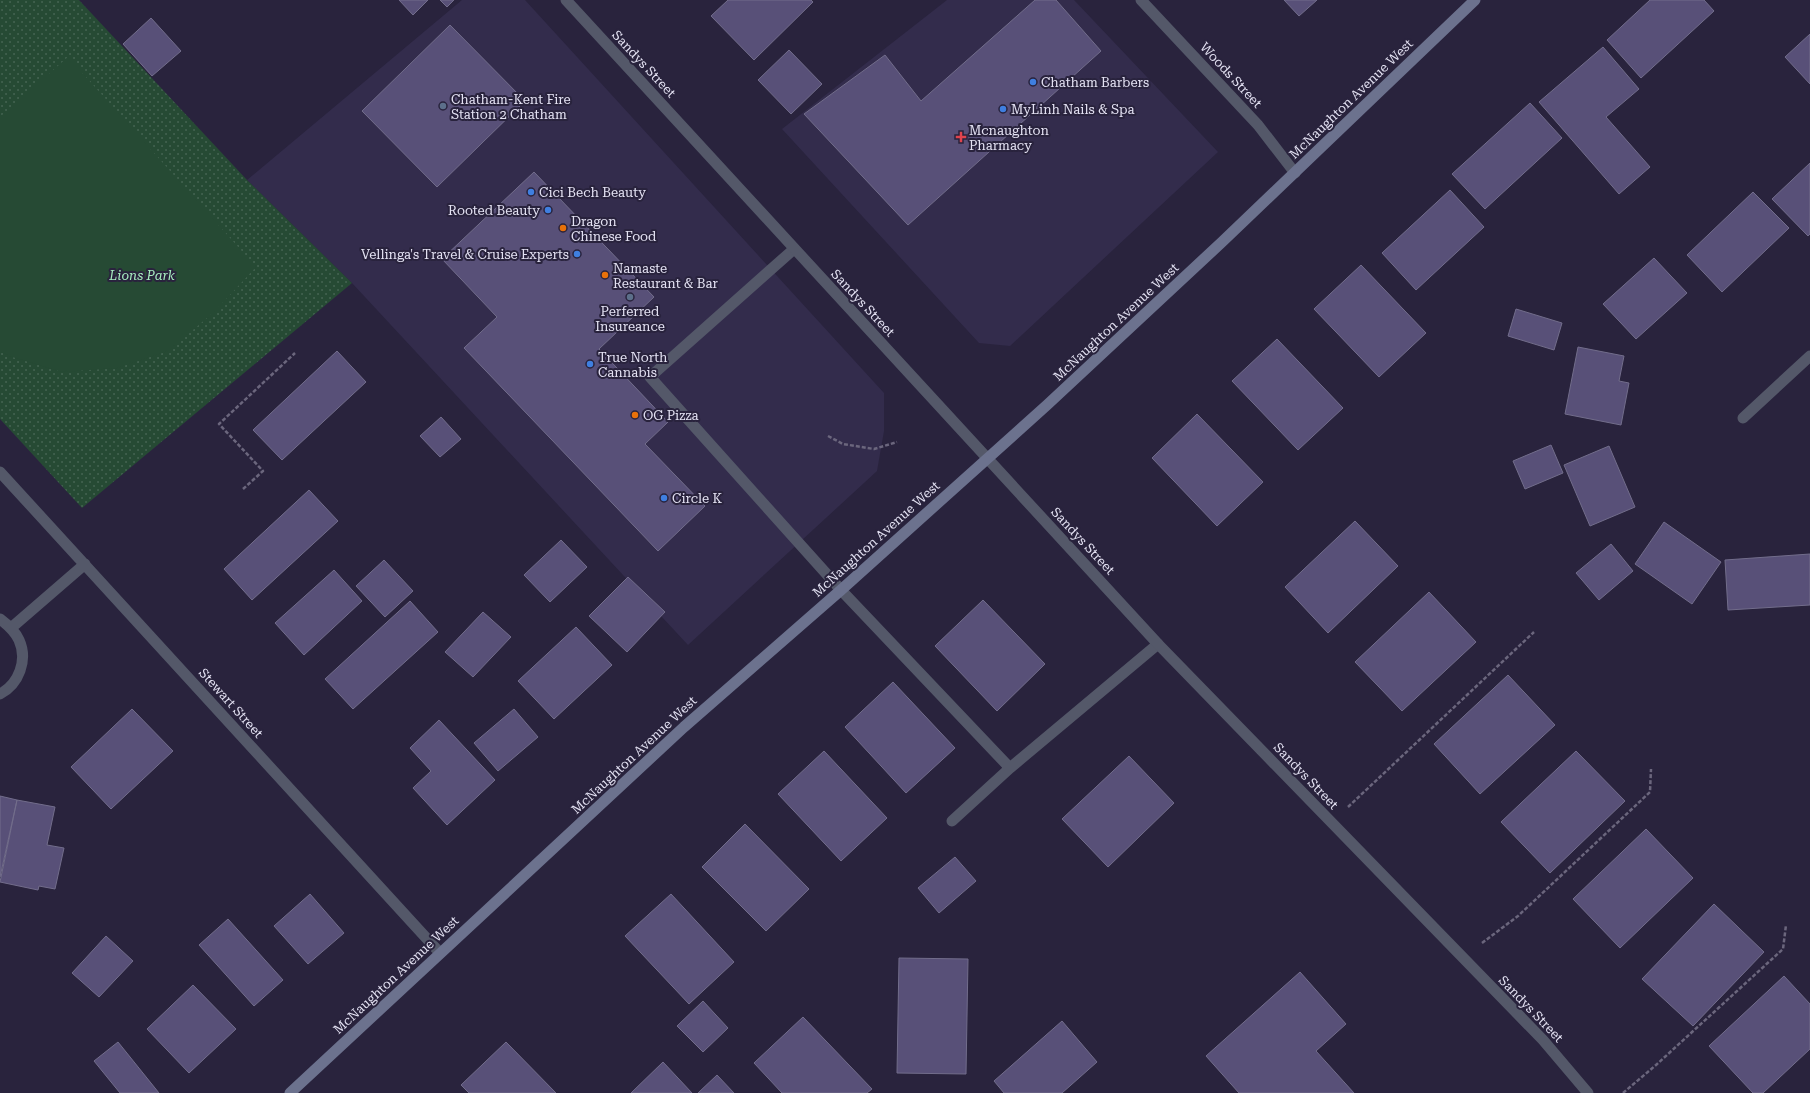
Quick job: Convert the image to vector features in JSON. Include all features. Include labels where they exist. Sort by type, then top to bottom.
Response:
[{"type":"main road","name":"McNaughton Avenue West","points":[[290,1093],[684,727],[842,590],[987,457],[1047,405],[1295,173],[1476,0]]},
{"type":"street","name":"Sandys Street","points":[[566,0],[1158,644],[1543,1040],[1588,1093]]},
{"type":"street","name":"Woods Street","points":[[1142,0],[1258,125],[1295,173]]},
{"type":"street","points":[[794,249],[650,377],[842,590],[1010,768]]},
{"type":"street","points":[[1743,418],[1810,356]]},
{"type":"street","name":"Stewart Street","points":[[0,472],[440,953]]},
{"type":"street","points":[[11,628],[85,564]]},
{"type":"street","points":[[0,619],[11,628],[19,640],[22,653],[21,667],[16,680],[0,694]]},
{"type":"street","points":[[952,821],[1010,768],[1158,644]]},
{"type":"path","points":[[243,489],[263,471],[219,424],[295,353]]},
{"type":"path","points":[[828,436],[843,444],[874,449],[897,442]]},
{"type":"path","points":[[1332,823],[1534,632]]},
{"type":"path","points":[[1463,958],[1518,916],[1650,792],[1651,768]]},
{"type":"path","points":[[1623,1093],[1656,1065],[1783,949],[1786,924]]},
{"type":"shaded area","points":[[462,0],[525,0],[884,393],[884,431],[877,471],[688,645],[352,283],[247,180]]},
{"type":"shaded area","points":[[947,0],[1074,0],[1218,152],[1010,346],[979,343],[782,129]]},
{"type":"green space","name":"Lions Park","points":[[0,0],[79,0],[247,180],[352,283],[82,508],[0,419]]},
{"type":"green space","points":[[68,57],[256,267],[214,312],[168,351],[117,368],[62,372],[9,356],[0,351],[0,117]]},
{"type":"building","points":[[399,0],[428,0],[413,15]]},
{"type":"building","points":[[440,0],[454,0],[447,7]]},
{"type":"building","points":[[728,0],[811,0],[813,2],[754,60],[711,16]]},
{"type":"building","points":[[1035,0],[1056,0],[1101,51],[908,225],[804,114],[885,55],[921,101]]},
{"type":"building","points":[[1284,0],[1317,0],[1299,16]]},
{"type":"building","points":[[1650,0],[1704,0],[1714,11],[1641,78],[1607,40]]},
{"type":"building","points":[[151,18],[181,51],[152,76],[123,44]]},
{"type":"building","name":"Chatham-Kent Fire Station 2 Chatham","points":[[450,25],[525,101],[437,187],[362,111]]},
{"type":"building","points":[[1810,34],[1810,84],[1785,57]]},
{"type":"building","points":[[1603,47],[1639,89],[1606,117],[1650,167],[1619,194],[1539,102]]},
{"type":"building","points":[[789,50],[822,84],[791,114],[758,80]]},
{"type":"building","points":[[1530,103],[1562,138],[1485,209],[1452,174]]},
{"type":"building","points":[[1810,163],[1810,234],[1808,236],[1772,199]]},
{"type":"building","points":[[534,172],[654,297],[599,349],[668,422],[645,444],[705,506],[658,551],[464,348],[497,317],[442,259]]},
{"type":"building","points":[[1450,190],[1484,227],[1416,290],[1382,253]]},
{"type":"building","points":[[1753,192],[1789,228],[1722,292],[1687,255]]},
{"type":"building","points":[[1654,258],[1687,293],[1636,339],[1603,304]]},
{"type":"building","points":[[1361,265],[1426,333],[1379,377],[1314,309]]},
{"type":"building","points":[[1516,309],[1562,323],[1554,350],[1508,336]]},
{"type":"building","points":[[1277,339],[1343,408],[1298,450],[1232,381]]},
{"type":"building","points":[[1578,347],[1624,356],[1619,381],[1629,383],[1621,425],[1565,414]]},
{"type":"building","points":[[337,351],[366,382],[282,460],[253,430]]},
{"type":"building","points":[[1197,414],[1263,482],[1217,526],[1152,458]]},
{"type":"building","points":[[441,417],[461,439],[440,457],[420,436]]},
{"type":"building","points":[[1551,445],[1563,473],[1525,489],[1513,461]]},
{"type":"building","points":[[1609,446],[1635,507],[1590,526],[1564,465]]},
{"type":"building","points":[[309,490],[338,521],[252,600],[224,569]]},
{"type":"building","points":[[1355,521],[1398,566],[1328,633],[1285,587]]},
{"type":"building","points":[[1664,522],[1721,562],[1692,604],[1635,564]]},
{"type":"building","points":[[561,540],[587,567],[550,602],[524,575]]},
{"type":"building","points":[[1611,544],[1633,571],[1599,600],[1576,573]]},
{"type":"building","points":[[1810,554],[1810,605],[1728,610],[1725,560]]},
{"type":"building","points":[[384,560],[413,591],[385,617],[356,586]]},
{"type":"building","points":[[334,570],[362,601],[304,655],[275,623]]},
{"type":"building","points":[[628,577],[665,612],[627,652],[589,616]]},
{"type":"building","points":[[1429,592],[1476,642],[1402,711],[1355,662]]},
{"type":"building","points":[[983,600],[1045,664],[997,711],[935,646]]},
{"type":"building","points":[[410,601],[438,632],[353,709],[325,679]]},
{"type":"building","points":[[483,612],[511,637],[473,677],[445,652]]},
{"type":"building","points":[[576,627],[612,665],[554,719],[518,681]]},
{"type":"building","points":[[1508,675],[1555,725],[1480,794],[1434,744]]},
{"type":"building","points":[[893,682],[955,748],[906,793],[845,727]]},
{"type":"building","points":[[132,709],[173,751],[111,809],[71,767]]},
{"type":"building","points":[[514,709],[538,737],[498,771],[474,743]]},
{"type":"building","points":[[439,720],[495,780],[447,825],[413,788],[431,771],[410,748]]},
{"type":"building","points":[[824,751],[887,818],[841,861],[778,794]]},
{"type":"building","points":[[1576,751],[1625,801],[1550,873],[1501,822]]},
{"type":"building","points":[[1129,756],[1174,803],[1108,867],[1062,819]]},
{"type":"building","points":[[0,796],[17,800],[0,877]]},
{"type":"building","points":[[17,800],[55,807],[47,845],[64,848],[55,889],[39,886],[38,890],[0,882]]},
{"type":"building","points":[[745,824],[809,889],[766,931],[702,867]]},
{"type":"building","points":[[1646,829],[1693,878],[1620,948],[1573,899]]},
{"type":"building","points":[[955,857],[976,881],[939,913],[918,888]]},
{"type":"building","points":[[310,894],[344,933],[308,964],[274,926]]},
{"type":"building","points":[[671,894],[734,962],[689,1004],[625,936]]},
{"type":"building","points":[[1714,904],[1764,952],[1693,1026],[1642,979]]},
{"type":"building","points":[[228,919],[283,980],[254,1006],[199,945]]},
{"type":"building","points":[[106,936],[133,961],[99,997],[72,973]]},
{"type":"building","points":[[899,958],[968,959],[966,1074],[897,1073]]},
{"type":"building","points":[[1300,972],[1346,1024],[1316,1051],[1354,1093],[1239,1093],[1206,1056]]},
{"type":"building","points":[[1784,976],[1810,1004],[1810,1049],[1763,1093],[1753,1093],[1709,1046]]},
{"type":"building","points":[[193,985],[236,1029],[189,1073],[147,1029]]},
{"type":"building","points":[[703,1001],[728,1028],[703,1052],[677,1026]]},
{"type":"building","points":[[803,1017],[872,1089],[867,1093],[782,1093],[754,1063]]},
{"type":"building","points":[[1062,1021],[1097,1062],[1062,1093],[1004,1093],[994,1081]]},
{"type":"building","points":[[118,1042],[159,1093],[120,1093],[94,1061]]},
{"type":"building","points":[[506,1042],[556,1093],[469,1093],[461,1085]]},
{"type":"building","points":[[663,1062],[692,1093],[631,1093]]},
{"type":"building","points":[[717,1075],[734,1093],[698,1093]]},
{"type":"place","name":"Chatham Barbers","points":[[1033,82]]},
{"type":"place","name":"Chatham-Kent Fire Station 2 Chatham","points":[[443,106]]},
{"type":"place","name":"MyLinh Nails & Spa","points":[[1003,109]]},
{"type":"place","name":"Mcnaughton Pharmacy","points":[[961,137]]},
{"type":"place","name":"Cici Bech Beauty","points":[[531,192]]},
{"type":"place","name":"Rooted Beauty","points":[[548,210]]},
{"type":"place","name":"Dragon Chinese Food","points":[[563,228]]},
{"type":"place","name":"Vellinga's Travel & Cruise Experts","points":[[577,254]]},
{"type":"place","name":"Namaste Restaurant & Bar","points":[[605,275]]},
{"type":"place","name":"Perferred Insureance","points":[[630,297]]},
{"type":"place","name":"True North Cannabis","points":[[590,364]]},
{"type":"place","name":"OG Pizza","points":[[635,415]]},
{"type":"place","name":"Circle K","points":[[664,498]]}]
